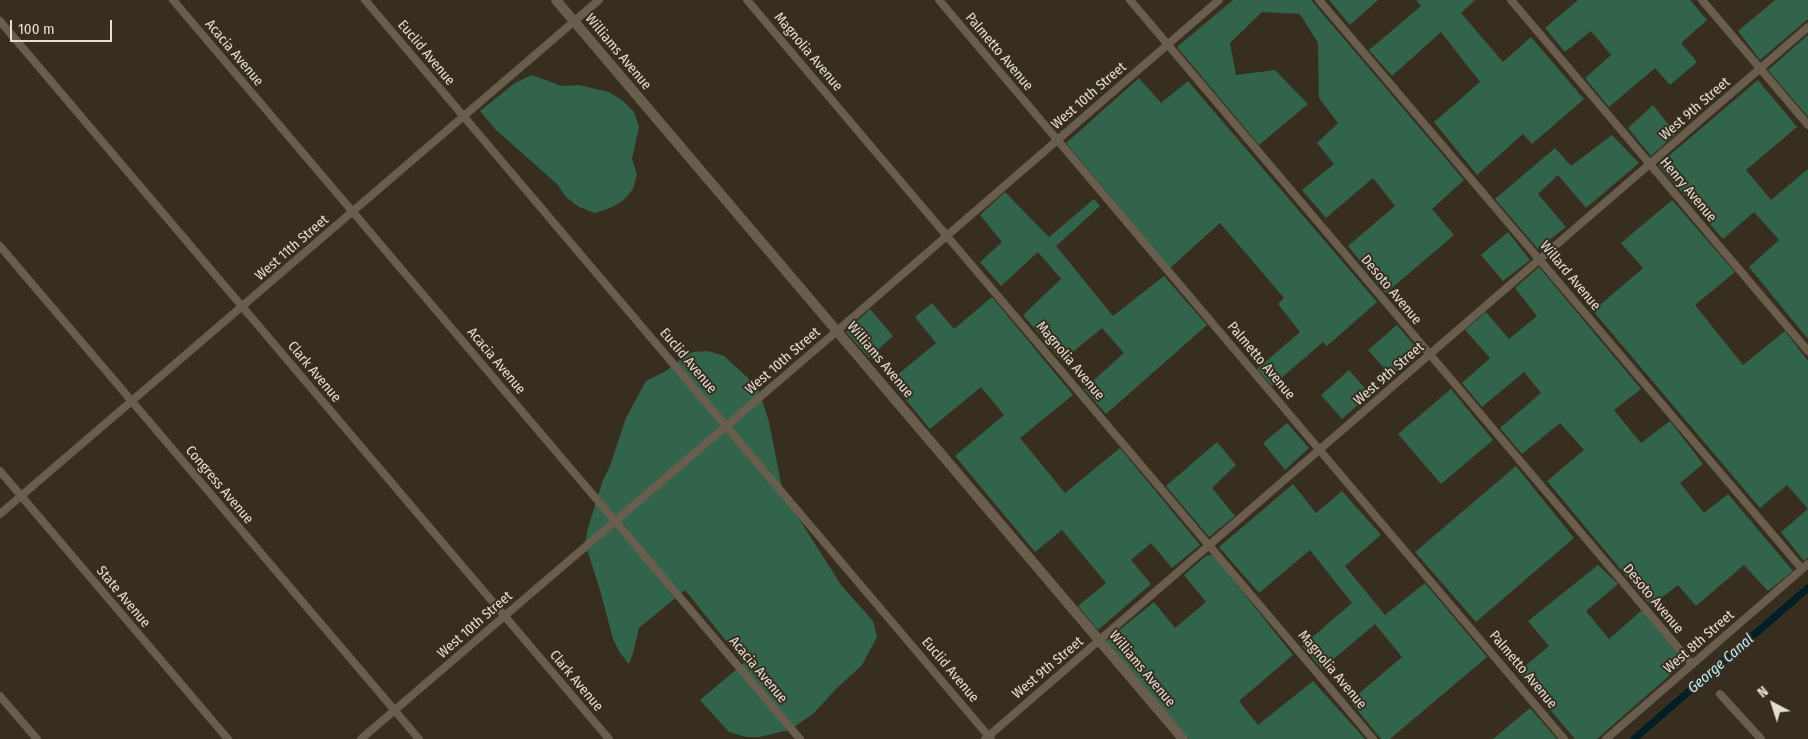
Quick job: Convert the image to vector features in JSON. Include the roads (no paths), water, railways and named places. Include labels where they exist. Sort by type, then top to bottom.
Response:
[{"type":"street","name":"Acacia Avenue","points":[[173,0],[800,739]]},
{"type":"street","name":"Euclid Avenue","points":[[365,0],[727,426],[988,738]]},
{"type":"street","name":"Williams Avenue","points":[[556,0],[1183,739]]},
{"type":"street","name":"West 11th Street","points":[[0,514],[599,0]]},
{"type":"street","name":"Magnolia Avenue","points":[[747,0],[1374,739]]},
{"type":"street","name":"Palmetto Avenue","points":[[939,0],[1564,739]]},
{"type":"street","name":"Desoto Avenue","points":[[1130,0],[1692,664]]},
{"type":"street","name":"West 10th Street","points":[[361,739],[727,426],[1219,0]]},
{"type":"street","name":"Willard Avenue","points":[[1320,0],[1540,260],[1805,566]]},
{"type":"street","name":"Henry Avenue","points":[[1511,0],[1808,351]]},
{"type":"street","points":[[1702,0],[1808,126]]},
{"type":"street","name":"Clark Avenue","points":[[0,21],[609,739]]},
{"type":"street","name":"West 9th Street","points":[[988,738],[1808,27]]},
{"type":"street","name":"Congress Avenue","points":[[0,246],[419,739]]},
{"type":"street","name":"State Avenue","points":[[0,471],[228,739]]},
{"type":"street","name":"West 8th Street","points":[[1606,739],[1805,566]]},
{"type":"street","points":[[1720,694],[1761,739]]},
{"type":"street","points":[[0,696],[37,739]]},
{"type":"waterway","name":"George Canal","points":[[1634,739],[1808,588]]}]
